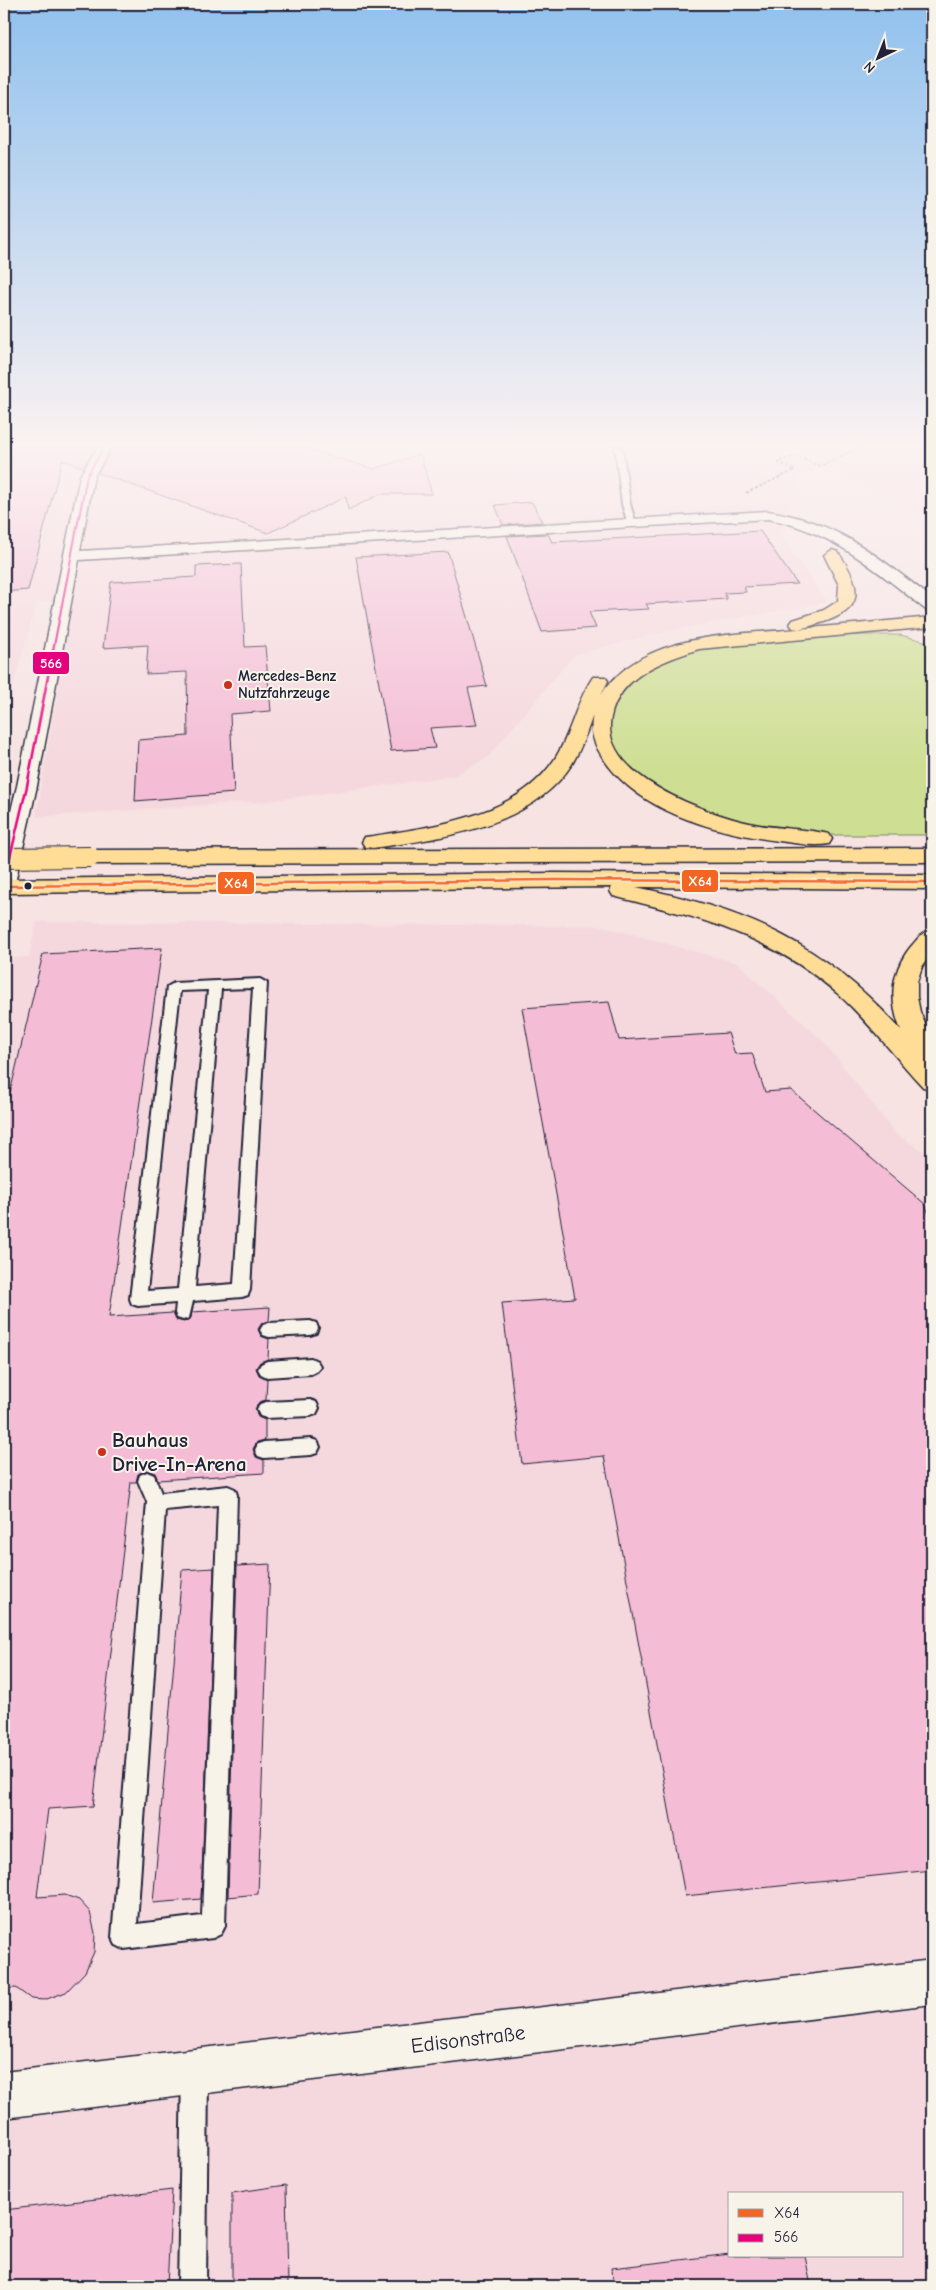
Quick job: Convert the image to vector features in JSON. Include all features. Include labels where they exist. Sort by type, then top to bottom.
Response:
[{"type":"highway","points":[[799,624],[838,610],[845,605],[849,598],[847,581],[832,555]]},
{"type":"highway","points":[[276,856],[432,833],[466,825],[492,815],[529,795],[551,777],[568,754],[590,695],[600,680],[627,660],[660,646],[683,640],[906,607]]},
{"type":"highway","points":[[931,618],[725,640],[674,651],[643,664],[617,684],[602,708],[601,738],[616,763],[637,782],[683,808],[725,824],[761,832],[803,838],[932,845]]},
{"type":"highway","points":[[4,858],[932,855]]},
{"type":"highway","points":[[555,880],[624,892],[708,911],[742,923],[773,938],[800,954],[847,990],[932,1080]]},
{"type":"highway","points":[[4,884],[79,887],[555,880],[932,882]]},
{"type":"highway","points":[[932,936],[914,957],[908,969],[904,986],[906,1013],[914,1031],[932,1060]]},
{"type":"street","points":[[4,884],[27,786],[71,556],[108,554]]},
{"type":"street","points":[[859,554],[931,618]]},
{"type":"street","points":[[832,555],[856,572]]},
{"type":"street","points":[[906,607],[931,618]]},
{"type":"street","name":"Edisonstraße","points":[[4,2096],[932,1982]]},
{"type":"lane","points":[[260,983],[242,1290],[138,1299],[174,987],[215,985],[260,983]]},
{"type":"lane","points":[[183,1313],[215,985]]},
{"type":"lane","points":[[269,1330],[310,1328]]},
{"type":"lane","points":[[267,1369],[311,1366]]},
{"type":"lane","points":[[266,1410],[310,1408]]},
{"type":"lane","points":[[264,1450],[311,1447]]},
{"type":"lane","points":[[147,1481],[156,1502],[124,1937],[213,1926],[228,1495],[156,1502]]},
{"type":"lane","points":[[192,2286],[195,2072]]},
{"type":"shaded area","points":[[4,554],[794,554],[827,602],[663,632],[574,655],[487,758],[453,776],[267,801],[36,817],[73,600],[4,604]]},
{"type":"shaded area","points":[[37,603],[4,717],[4,605]]},
{"type":"shaded area","points":[[37,922],[602,926],[737,963],[824,1042],[895,1133],[932,1157],[932,2286],[4,2286],[4,959],[29,957]]},
{"type":"green space","points":[[900,635],[932,643],[932,835],[802,835],[759,829],[691,808],[641,779],[624,761],[612,741],[608,722],[620,688],[647,667],[701,647],[786,638]]},
{"type":"building","points":[[4,554],[37,554],[28,590],[4,592]]},
{"type":"building","points":[[449,554],[487,686],[468,688],[477,725],[430,728],[435,748],[391,751],[356,557]]},
{"type":"building","points":[[514,554],[776,554],[797,584],[744,587],[746,592],[724,593],[727,599],[646,604],[649,609],[589,612],[596,628],[542,632]]},
{"type":"building","points":[[241,564],[245,647],[265,646],[271,711],[230,714],[234,793],[135,801],[138,740],[188,736],[187,672],[146,674],[148,645],[103,648],[111,582],[196,577],[196,566]]},
{"type":"building","points":[[162,948],[109,1317],[173,1313],[176,1320],[184,1322],[191,1318],[192,1312],[270,1307],[269,1321],[262,1323],[258,1329],[261,1336],[269,1339],[268,1359],[260,1362],[256,1368],[259,1375],[267,1379],[266,1400],[259,1402],[255,1409],[258,1417],[265,1420],[265,1440],[257,1442],[253,1449],[256,1457],[264,1460],[264,1473],[158,1480],[155,1473],[146,1470],[138,1474],[136,1482],[131,1482],[93,1806],[48,1809],[37,1897],[65,1895],[79,1900],[90,1912],[95,1933],[94,1952],[85,1972],[66,1992],[44,2000],[31,1999],[16,1988],[4,1989],[4,1118],[43,954]]},
{"type":"building","points":[[609,1002],[619,1040],[728,1033],[735,1054],[752,1053],[765,1092],[791,1090],[925,1204],[932,1221],[932,1870],[685,1896],[604,1456],[522,1464],[502,1303],[575,1298],[522,1008]]},
{"type":"building","points":[[270,1564],[258,1894],[228,1897],[237,1566]]},
{"type":"building","points":[[214,1568],[201,1899],[153,1903],[182,1570]]},
{"type":"building","points":[[286,2185],[288,2286],[232,2286],[232,2193]]},
{"type":"building","points":[[172,2190],[167,2286],[4,2286],[4,2210]]},
{"type":"building","points":[[728,2254],[728,2258],[805,2258],[811,2286],[613,2286],[612,2268]]},
{"type":"transit line","name":"566","points":[[4,883],[27,786],[72,554]]},
{"type":"transit line","name":"X64","points":[[4,886],[555,880],[932,882]]},
{"type":"place","name":"Mercedes-Benz Nutzfahrzeuge","points":[[228,685]]},
{"type":"place","name":"Bauhaus Drive-In-Arena","points":[[102,1452]]}]
